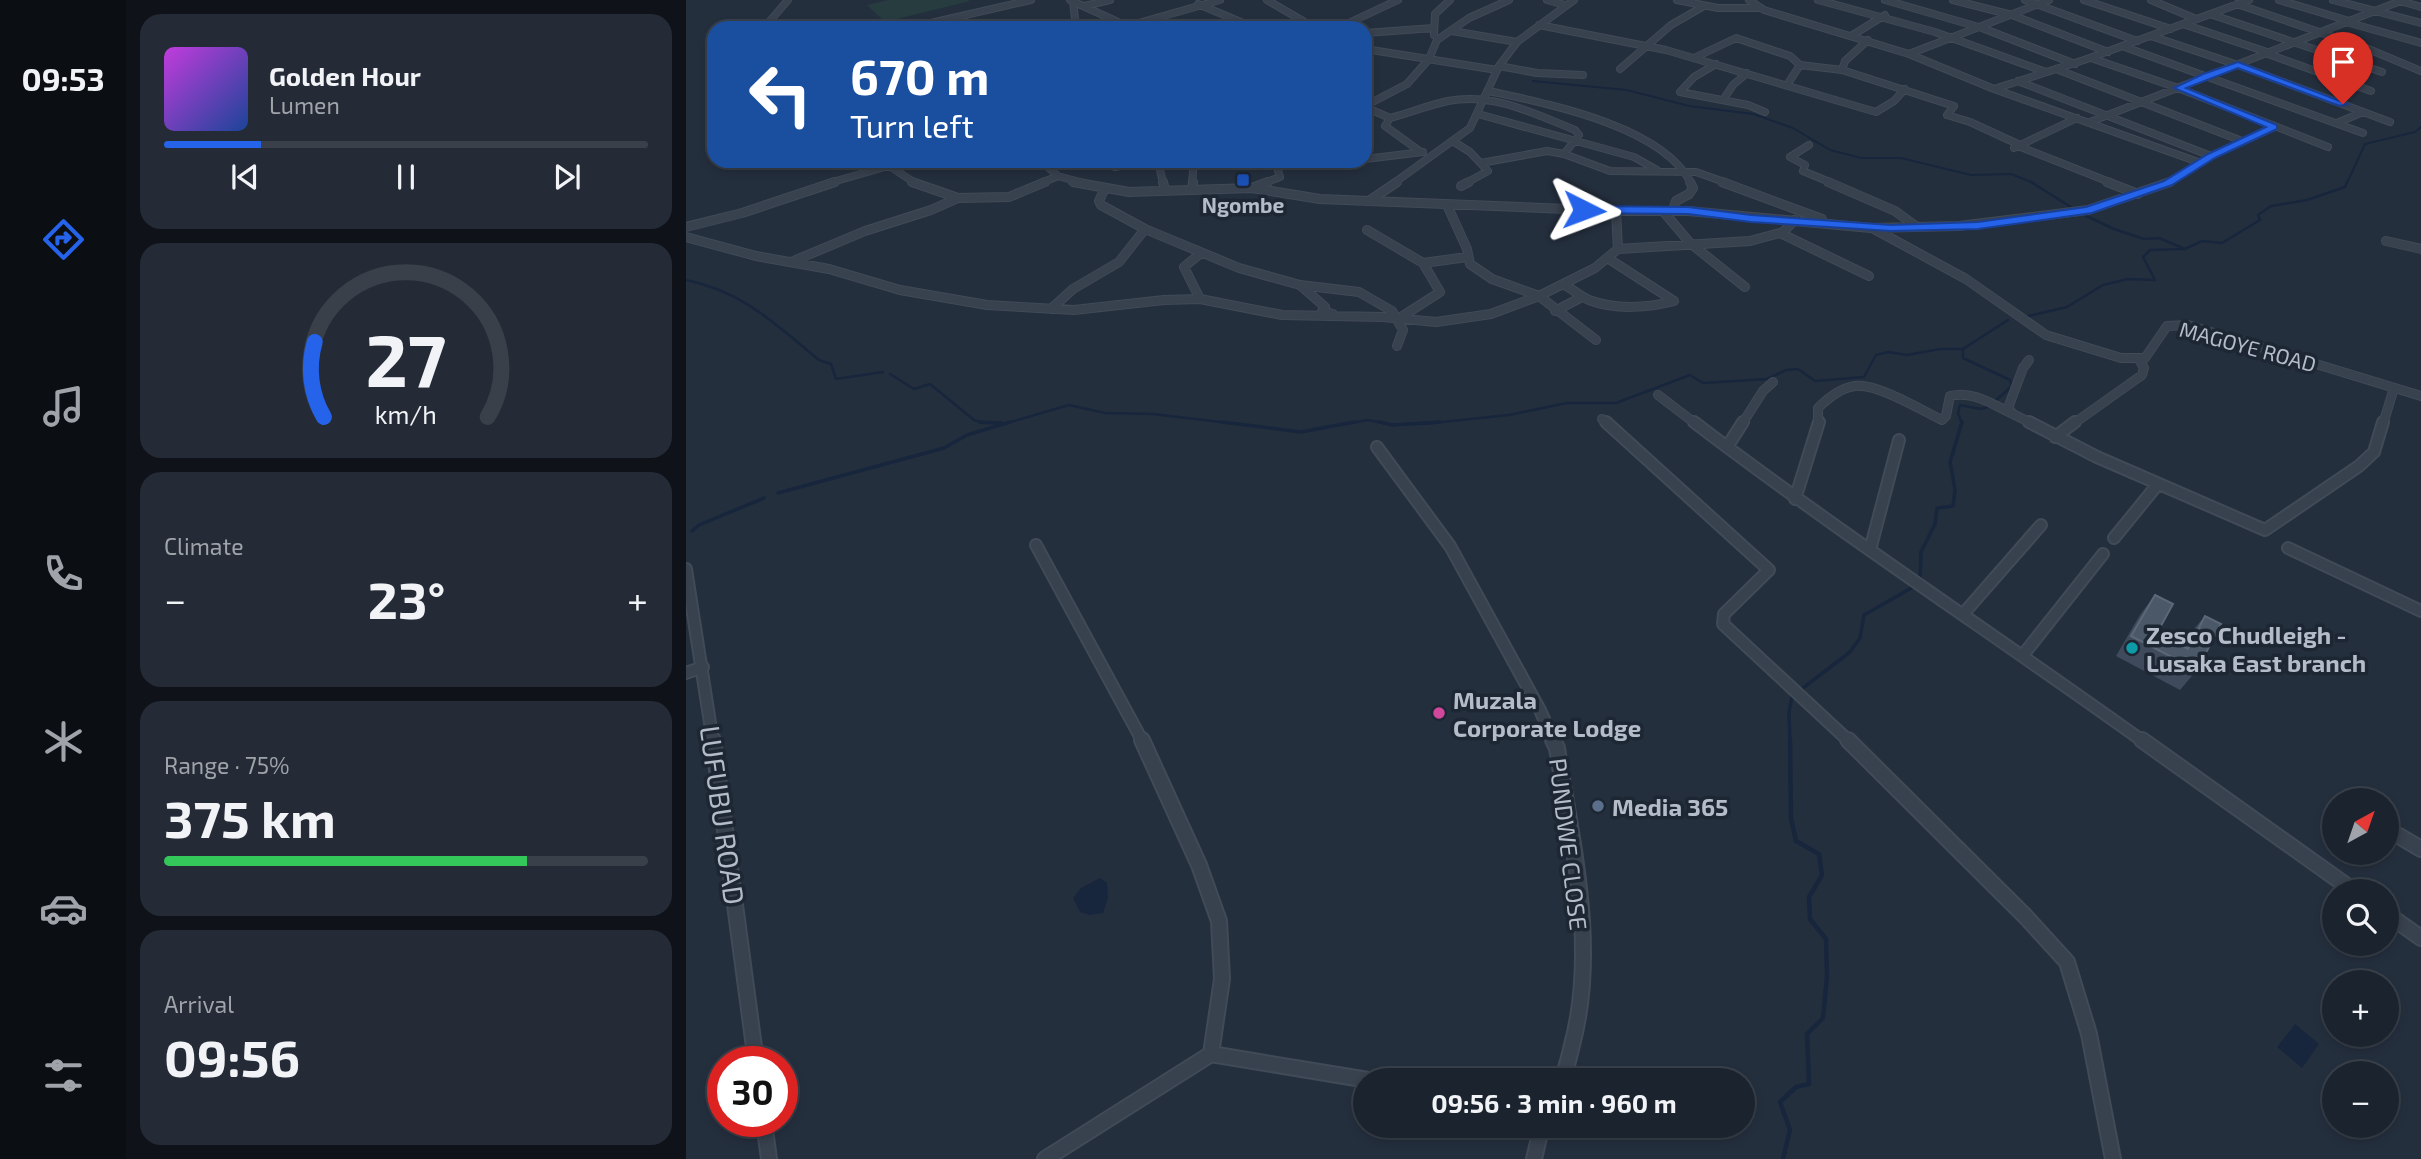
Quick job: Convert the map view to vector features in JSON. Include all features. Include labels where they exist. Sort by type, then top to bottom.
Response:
[{"type":"street","points":[[770,21],[789,0]]},
{"type":"street","points":[[944,21],[1031,0]]},
{"type":"street","points":[[1084,6],[1110,0]]},
{"type":"street","points":[[1194,0],[1199,5],[1238,21]]},
{"type":"street","points":[[1148,21],[1220,0]]},
{"type":"street","points":[[1267,0],[1303,21]]},
{"type":"street","points":[[1384,0],[1395,1]]},
{"type":"street","points":[[1437,40],[1434,28],[1437,11],[1450,0]]},
{"type":"street","points":[[1372,102],[1407,84],[1429,59],[1437,40],[1482,11],[1508,0]]},
{"type":"street","points":[[1547,0],[1566,5]]},
{"type":"street","points":[[1369,201],[1470,128],[1485,101],[1498,68],[1517,42],[1574,0]]},
{"type":"street","points":[[1676,0],[1704,6],[1760,8],[1868,40],[1994,89],[2201,163]]},
{"type":"street","points":[[1749,0],[1760,8]]},
{"type":"street","points":[[1818,0],[1951,38],[2047,72]]},
{"type":"street","points":[[1885,0],[1904,2],[1980,26],[2042,48],[2075,64]]},
{"type":"street","points":[[1953,0],[2012,15],[2108,52]]},
{"type":"street","points":[[2025,0],[2138,41]]},
{"type":"street","points":[[1909,54],[2049,0]]},
{"type":"street","points":[[2084,0],[2171,29]]},
{"type":"street","points":[[2151,0],[2196,19]]},
{"type":"street","points":[[1994,89],[2075,64],[2249,0]]},
{"type":"street","points":[[2279,0],[2421,43]]},
{"type":"street","points":[[2333,0],[2421,23]]},
{"type":"street","points":[[2390,0],[2421,7]]},
{"type":"street","points":[[1073,21],[1072,1],[1116,21]]},
{"type":"street","points":[[1353,21],[1395,1]]},
{"type":"street","points":[[2090,122],[2400,1]]},
{"type":"street","points":[[1852,36],[1904,2]]},
{"type":"street","points":[[2224,3],[2321,32],[2421,71]]},
{"type":"street","points":[[1620,69],[1671,24],[1704,6]]},
{"type":"street","points":[[2210,14],[2382,72]]},
{"type":"street","points":[[1539,24],[1694,58],[1876,112],[1895,101],[1905,89]]},
{"type":"street","points":[[2183,24],[2371,91]]},
{"type":"street","points":[[1372,32],[1434,28]]},
{"type":"street","points":[[1452,31],[1517,42]]},
{"type":"street","points":[[2151,36],[2238,65],[2390,122]]},
{"type":"street","points":[[1694,58],[1736,38],[1790,56],[1800,65],[1842,69],[1954,106],[1947,115],[1970,122],[2017,147],[2138,194]]},
{"type":"street","points":[[1842,69],[1845,61],[1868,40]]},
{"type":"street","points":[[2122,46],[2364,133]]},
{"type":"street","points":[[1372,50],[1537,73],[1583,75]]},
{"type":"street","points":[[2091,58],[2178,88],[2328,147]]},
{"type":"street","points":[[1716,64],[1694,77],[1680,91],[1765,112]]},
{"type":"street","points":[[1787,85],[1800,65]]},
{"type":"street","points":[[2056,69],[2242,141]]},
{"type":"street","points":[[1723,100],[1733,85],[1746,73]]},
{"type":"street","points":[[2018,80],[2211,156]]},
{"type":"street","points":[[1489,91],[1536,102],[1654,143],[1687,172],[1693,188],[1689,194],[1676,201],[1673,210]]},
{"type":"street","points":[[1372,109],[1390,118],[1457,99],[1521,107],[1575,130],[1579,135],[1564,153]]},
{"type":"street","points":[[2337,123],[2363,112]]},
{"type":"street","points":[[1478,114],[1634,157],[1657,170]]},
{"type":"street","points":[[1390,118],[1385,126],[1421,152]]},
{"type":"street","points":[[2017,147],[2077,118]]},
{"type":"street","points":[[1532,127],[1546,119]]},
{"type":"street","points":[[1049,168],[1058,176],[1129,192],[1252,188],[1320,199],[1616,211],[1673,210],[1871,228],[1978,225],[2088,210],[2138,194],[2168,183],[2211,156],[2274,127]]},
{"type":"street","points":[[1454,142],[1481,163],[1488,173],[1461,186]]},
{"type":"street","points":[[1809,145],[1790,158],[1805,165],[1803,171],[1895,211],[1917,227]]},
{"type":"street","points":[[1372,158],[1440,151]]},
{"type":"street","points":[[1481,163],[1537,152],[1564,153],[1610,171],[1657,170],[1707,174],[1832,223]]},
{"type":"street","points":[[686,227],[762,207],[862,168]]},
{"type":"street","points":[[892,168],[914,183],[958,198],[1009,197],[1058,176]]},
{"type":"street","points":[[1160,168],[1165,190]]},
{"type":"street","points":[[1192,189],[1194,168]]},
{"type":"street","points":[[1252,188],[1280,177],[1277,168]]},
{"type":"street","points":[[1105,188],[1099,201],[1101,205],[1145,229],[1223,263],[1300,285],[1359,292],[1392,311],[1398,319],[1404,330],[1397,346]]},
{"type":"street","points":[[791,262],[872,228],[931,210],[958,198]]},
{"type":"street","points":[[1447,205],[1467,249],[1466,257]]},
{"type":"street","points":[[1616,211],[1618,249]]},
{"type":"street","points":[[1663,211],[1688,244],[1701,251],[1745,287]]},
{"type":"street","points":[[686,237],[726,249],[829,268],[929,296],[987,305],[1104,309],[1164,300],[1200,299],[1282,315],[1436,322],[1458,321],[1491,314],[1539,296],[1565,285],[1609,259],[1618,249],[1724,243],[1780,233],[1786,231],[1795,220]]},
{"type":"street","points":[[1871,228],[1966,279],[2046,335],[2088,350],[2121,358],[2139,359]]},
{"type":"street","points":[[1051,309],[1073,289],[1119,262],[1145,229]]},
{"type":"street","points":[[1367,230],[1423,263],[1440,292],[1398,319]]},
{"type":"street","points":[[1780,233],[1869,276]]},
{"type":"street","points":[[2386,241],[2421,249]]},
{"type":"street","points":[[1200,253],[1184,267],[1200,299]]},
{"type":"street","points":[[1423,263],[1466,257]]},
{"type":"street","points":[[1466,257],[1481,273],[1539,296],[1596,340]]},
{"type":"street","points":[[1565,285],[1583,297],[1606,304],[1654,307],[1674,302],[1668,295],[1609,259]]},
{"type":"street","points":[[1300,285],[1325,307],[1322,311],[1344,318]]},
{"type":"street","points":[[1555,310],[1583,297]]},
{"type":"street","name":"MAGOYE ROAD","points":[[2055,437],[2142,375],[2144,368],[2139,359],[2148,355],[2167,326],[2181,324],[2421,396]]},
{"type":"street","points":[[2013,414],[2008,408],[2009,404],[2023,368],[2029,360]]},
{"type":"street","points":[[1727,447],[1763,391],[1773,382]]},
{"type":"street","points":[[1795,499],[1819,422],[1818,408],[1845,388],[1857,384],[1870,387],[1942,420],[1946,416],[1950,396],[1959,392],[1968,393],[2055,437],[2265,530],[2359,466],[2374,452],[2394,388]]},
{"type":"street","points":[[1658,395],[1795,499],[1964,613],[2337,879]]},
{"type":"street","points":[[1602,419],[1769,570],[1724,614],[1723,624],[1885,775],[2026,916],[2067,962],[2089,1034],[2113,1159]]},
{"type":"street","points":[[1870,550],[1899,440]]},
{"type":"street","name":"PUNDWE CLOSE","points":[[1377,447],[1450,546],[1540,710],[1557,748],[1581,899],[1578,1023],[1566,1068]]},
{"type":"street","points":[[2115,538],[2158,484]]},
{"type":"street","points":[[1964,613],[2041,525]]},
{"type":"street","points":[[1035,545],[1124,701],[1171,796],[1211,893],[1221,930],[1223,963],[1220,1013],[1211,1054]]},
{"type":"street","points":[[2288,548],[2421,611]]},
{"type":"street","points":[[2023,655],[2103,554]]},
{"type":"street","name":"LUFUBU ROAD","points":[[686,569],[703,667],[754,1046]]},
{"type":"street","points":[[686,673],[703,667]]},
{"type":"street","points":[[2399,836],[2421,849]]},
{"type":"street","points":[[2399,922],[2421,938]]},
{"type":"street","points":[[1045,1159],[1211,1054],[1353,1078]]},
{"type":"street","points":[[766,1137],[769,1159]]},
{"type":"street","points":[[1534,1159],[1539,1138]]},
{"type":"green space","points":[[888,0],[970,1],[889,21],[884,21],[867,5]]},
{"type":"water","points":[[1100,878],[1107,883],[1108,898],[1103,913],[1090,915],[1080,912],[1073,898],[1081,888]]},
{"type":"water","points":[[2295,1024],[2319,1044],[2302,1068],[2277,1047]]},
{"type":"building","points":[[2155,595],[2173,604],[2157,633],[2188,649],[2205,616],[2221,624],[2197,670],[2131,636]]},
{"type":"waterway","points":[[1533,81],[1627,90],[1689,106],[1753,114],[1793,128],[1830,150],[1861,158],[1901,158],[1971,175],[2011,174],[2034,183]]},
{"type":"waterway","points":[[2347,183],[2365,144],[2415,132],[2421,127]]},
{"type":"waterway","points":[[2031,182],[2074,209]]},
{"type":"waterway","points":[[2185,249],[2202,241],[2222,243],[2260,220],[2258,215],[2271,206],[2307,200],[2345,187],[2347,182]]},
{"type":"waterway","points":[[2080,213],[2114,229],[2144,239],[2159,238],[2185,249]]},
{"type":"waterway","points":[[2024,317],[2067,307],[2103,285],[2128,279],[2155,280],[2143,257],[2150,250],[2185,249]]},
{"type":"waterway","points":[[686,280],[725,292],[758,311],[819,360],[831,364],[836,379],[883,372]]},
{"type":"waterway","points":[[1963,349],[2008,320]]},
{"type":"waterway","points":[[1423,424],[1509,415],[1567,403],[1616,403],[1690,375],[1703,383],[1767,379],[1786,370],[1798,369],[1815,381],[1864,377],[1876,355],[1888,352],[1907,355],[1940,349],[1963,349]]},
{"type":"waterway","points":[[1963,349],[1963,358],[2010,380],[2012,386],[1993,403]]},
{"type":"waterway","points":[[890,374],[914,389],[930,384],[980,422]]},
{"type":"waterway","points":[[1004,424],[1069,405],[1105,413],[1153,414],[1237,424]]},
{"type":"waterway","points":[[1962,423],[1958,413],[1960,405],[1981,409],[1988,407]]},
{"type":"waterway","points":[[1345,424],[1368,420],[1388,424]]},
{"type":"waterway","points":[[980,422],[1001,423],[983,423],[980,422]]},
{"type":"waterway","points":[[778,493],[944,448],[967,435],[1010,422]]},
{"type":"waterway","points":[[1222,422],[1301,432],[1354,422]]},
{"type":"waterway","points":[[1380,422],[1388,424]]},
{"type":"waterway","points":[[1388,424],[1440,422]]},
{"type":"waterway","points":[[1920,581],[1921,552],[1935,524],[1937,508],[1953,506],[1955,490],[1950,462],[1962,423]]},
{"type":"waterway","points":[[692,531],[699,525],[764,498]]},
{"type":"waterway","points":[[1803,688],[1850,652],[1860,638],[1864,615],[1915,586]]},
{"type":"waterway","points":[[1790,742],[1789,712],[1792,697]]},
{"type":"waterway","points":[[1783,1159],[1790,1130],[1780,1102],[1796,1087],[1809,1084],[1807,1034],[1823,1018],[1827,977],[1826,939],[1810,919],[1809,897],[1822,875],[1819,854],[1796,841],[1791,818],[1790,740]]},
{"type":"place","name":"Ngombe","points":[[1243,180]]},
{"type":"place","name":"Zesco Chudleigh - Lusaka East branch","points":[[2132,648]]},
{"type":"place","name":"Muzala Corporate Lodge","points":[[1439,713]]},
{"type":"place","name":"Media 365","points":[[1598,806]]},
{"type":"route","points":[[1584,210],[1688,211],[1871,228],[1978,225],[2067,214],[2088,210],[2168,183],[2211,156],[2274,127],[2178,88],[2206,76],[2238,65],[2343,104]]}]
